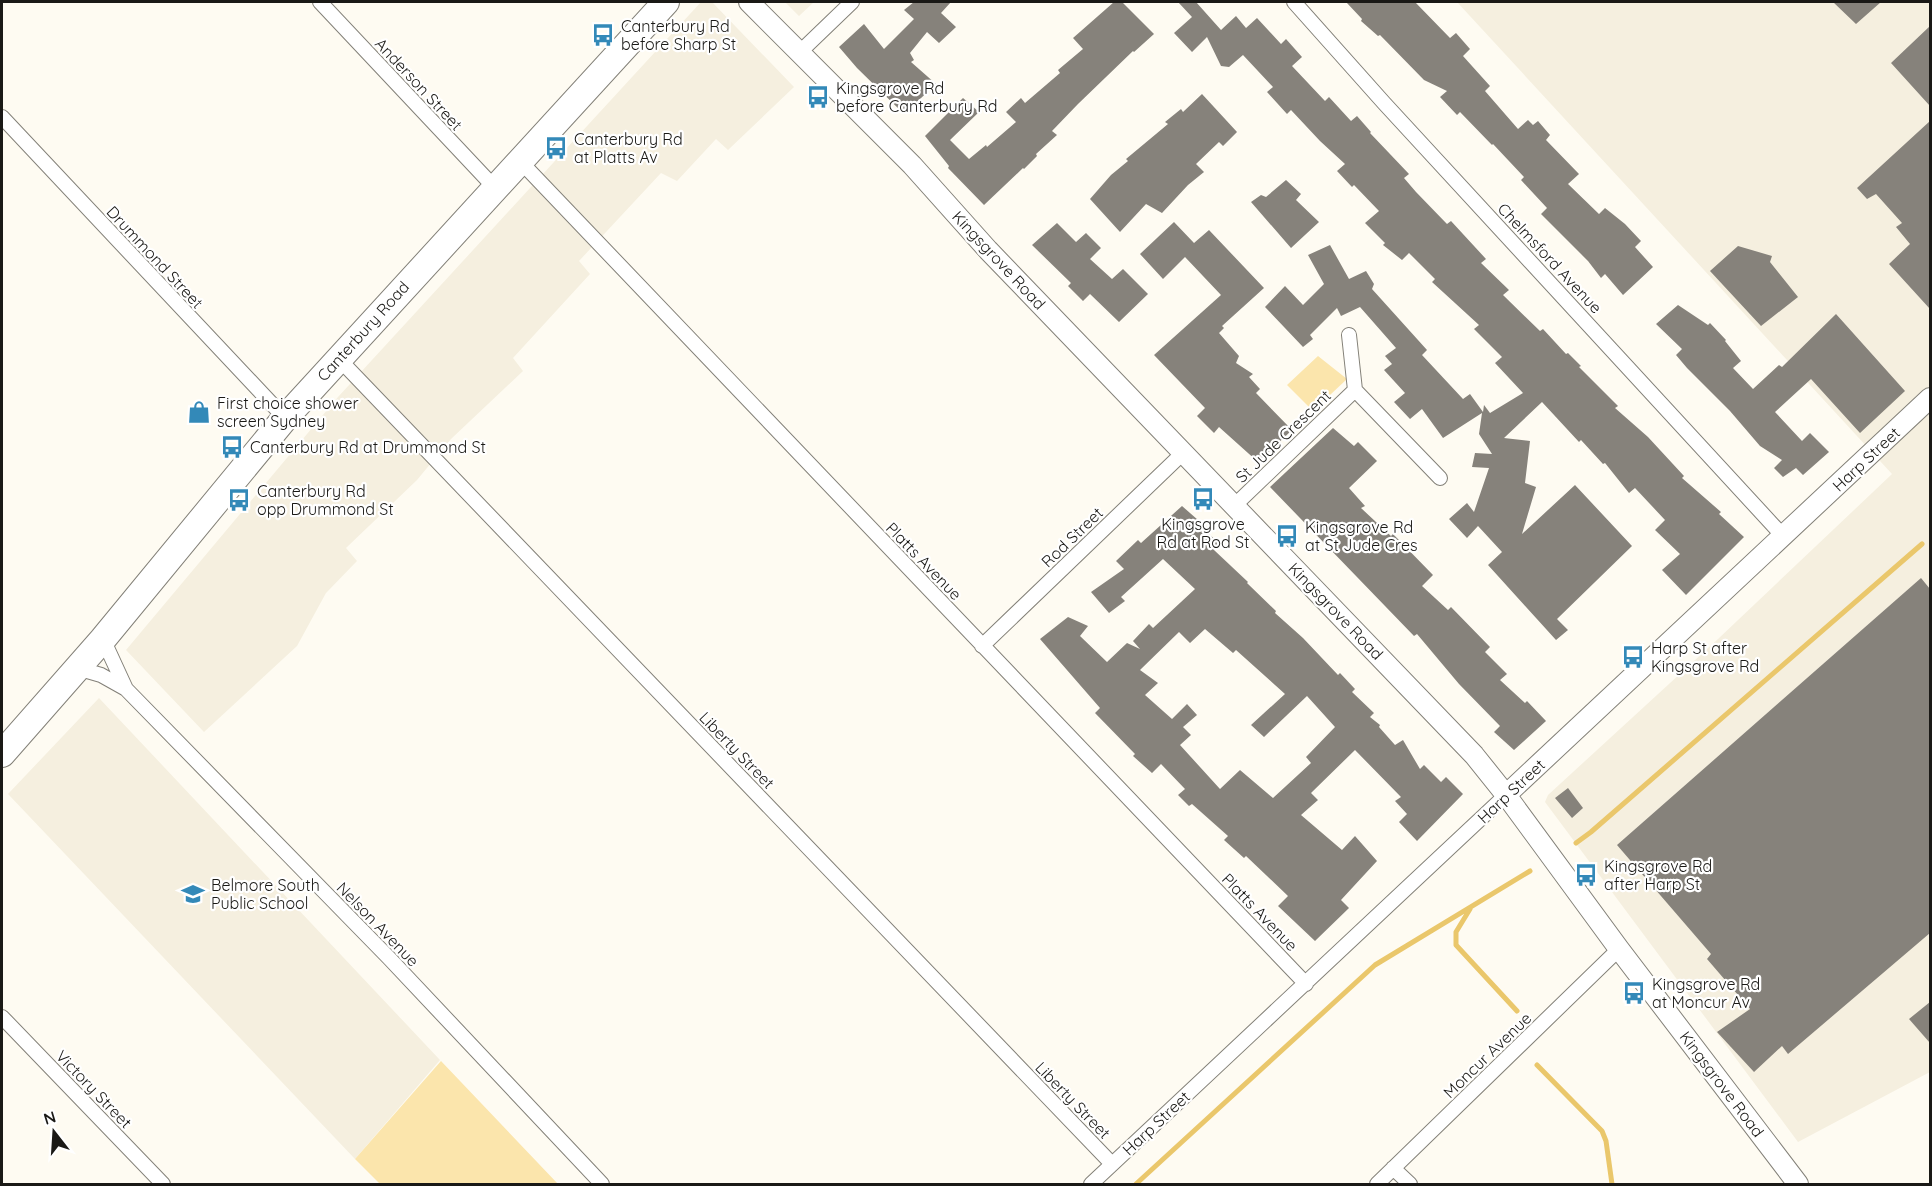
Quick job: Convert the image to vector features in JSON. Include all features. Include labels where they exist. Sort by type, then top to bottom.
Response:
[{"type":"highway","name":"Canterbury Road","points":[[2,751],[103,639],[285,418],[338,358],[666,2]]},
{"type":"main road","name":"Kingsgrove Road","points":[[749,2],[912,165],[988,250],[1474,755],[1798,1185]]},
{"type":"main road","name":"Harp Street","points":[[1506,795],[1930,398]]},
{"type":"street","name":"Anderson Street","points":[[320,2],[495,188]]},
{"type":"street","points":[[800,52],[852,2]]},
{"type":"street","name":"Chelmsford Avenue","points":[[1294,2],[1384,103],[1783,536]]},
{"type":"street","name":"Drummond Street","points":[[2,117],[285,418]]},
{"type":"street","name":"Platts Avenue","points":[[520,161],[1306,984]]},
{"type":"street","name":"St Jude Crescent","points":[[1348,335],[1355,390],[1440,478]]},
{"type":"street","name":"Liberty Street","points":[[338,358],[1112,1164]]},
{"type":"street","name":"St Jude Crescent","points":[[1235,505],[1355,390]]},
{"type":"street","name":"Rod Street","points":[[982,646],[1184,452]]},
{"type":"street","name":"Nelson Avenue","points":[[103,639],[126,689]]},
{"type":"street","name":"Nelson Avenue","points":[[77,668],[101,675],[126,689],[389,958],[602,1185]]},
{"type":"street","name":"Harp Street","points":[[1091,1185],[1506,795]]},
{"type":"street","name":"Moncur Avenue","points":[[1377,1185],[1619,949]]},
{"type":"street","name":"Victory Street","points":[[2,1017],[164,1185]]},
{"type":"street","points":[[1393,1168],[1410,1185]]},
{"type":"shaded area","points":[[701,2],[712,2],[794,87],[728,150],[716,139],[677,181],[661,173],[579,261],[590,274],[513,358],[523,371],[451,439],[417,480],[346,548],[357,561],[326,593],[297,646],[204,732],[126,650],[338,397]]},
{"type":"shaded area","points":[[785,2],[814,2],[799,16]]},
{"type":"shaded area","points":[[1457,2],[1930,2],[1930,1072],[1798,1142],[1545,802],[1548,795],[1718,639],[1892,474]]},
{"type":"shaded area","points":[[1318,356],[1347,379],[1313,411],[1287,385]]},
{"type":"shaded area","name":"Belmore South Public School","points":[[99,698],[440,1060],[355,1159],[8,794]]},
{"type":"shaded area","points":[[441,1061],[558,1184],[380,1184],[355,1159]]},
{"type":"building","points":[[914,2],[951,2],[941,13],[956,27],[939,43],[927,32],[910,53],[914,60],[911,62],[936,84],[904,114],[839,47],[864,24],[884,49],[914,19],[904,10]]},
{"type":"building","points":[[1114,2],[1122,2],[1154,34],[1078,104],[1052,131],[1057,135],[984,205],[948,168],[949,166],[925,136],[963,98],[979,112],[950,140],[969,159],[986,145],[987,147],[1016,122],[1006,112],[1021,98],[1025,103],[1060,73],[1058,70],[1083,49],[1073,38]]},
{"type":"building","points":[[1178,2],[1196,2],[1221,30],[1236,16],[1246,28],[1257,18],[1281,44],[1286,39],[1302,57],[1292,66],[1325,101],[1329,97],[1351,121],[1357,116],[1409,174],[1404,178],[1416,192],[1447,224],[1451,221],[1486,259],[1481,263],[1509,290],[1503,295],[1581,366],[1579,367],[1618,406],[1615,408],[1648,437],[1684,476],[1682,478],[1721,512],[1719,514],[1744,537],[1686,595],[1662,570],[1680,554],[1655,530],[1665,520],[1635,488],[1629,493],[1605,463],[1603,464],[1581,440],[1579,442],[1542,402],[1504,438],[1530,441],[1525,483],[1536,487],[1522,534],[1575,485],[1632,546],[1557,619],[1568,630],[1556,640],[1488,565],[1502,552],[1478,526],[1467,538],[1449,519],[1467,503],[1474,512],[1489,468],[1472,467],[1475,453],[1492,454],[1479,434],[1482,413],[1443,438],[1422,409],[1410,419],[1394,402],[1405,393],[1384,370],[1392,364],[1385,356],[1396,348],[1360,307],[1341,316],[1337,308],[1310,335],[1313,339],[1303,347],[1265,307],[1285,286],[1303,305],[1324,284],[1308,255],[1330,245],[1349,279],[1366,271],[1374,284],[1372,289],[1427,350],[1422,355],[1463,399],[1470,394],[1483,412],[1484,405],[1490,413],[1523,393],[1495,363],[1502,357],[1474,329],[1479,325],[1432,282],[1435,279],[1409,253],[1402,260],[1383,245],[1385,243],[1365,223],[1379,211],[1337,171],[1345,164],[1291,110],[1287,114],[1267,92],[1273,87],[1243,55],[1229,67],[1221,66],[1207,37],[1192,52],[1174,33],[1192,17]]},
{"type":"building","points":[[1346,2],[1415,2],[1450,38],[1456,33],[1470,49],[1463,56],[1490,86],[1485,91],[1518,129],[1528,120],[1533,125],[1538,121],[1550,135],[1546,140],[1579,174],[1568,184],[1599,214],[1605,208],[1625,224],[1641,241],[1635,247],[1653,267],[1623,295],[1605,274],[1601,278],[1588,261],[1541,214],[1547,208],[1521,180],[1524,177],[1460,112],[1457,115],[1440,97],[1447,91],[1424,80],[1380,35],[1378,36],[1361,21],[1362,19]]},
{"type":"building","points":[[1833,2],[1881,2],[1856,24]]},
{"type":"building","points":[[1930,26],[1930,106],[1891,63]]},
{"type":"building","points":[[1202,94],[1237,132],[1223,146],[1219,142],[1196,164],[1204,172],[1188,185],[1162,213],[1146,204],[1120,232],[1090,199],[1111,175],[1128,161],[1126,159],[1168,124],[1165,122],[1181,109],[1183,112]]},
{"type":"building","points":[[1930,121],[1930,309],[1889,264],[1910,244],[1896,227],[1902,223],[1876,194],[1867,199],[1857,188]]},
{"type":"building","points":[[1286,180],[1301,194],[1296,200],[1319,222],[1291,248],[1251,202],[1261,195],[1266,197]]},
{"type":"building","points":[[1174,222],[1194,243],[1209,230],[1264,288],[1222,326],[1224,328],[1219,333],[1239,356],[1236,363],[1253,374],[1249,377],[1260,389],[1256,393],[1292,430],[1258,462],[1219,427],[1214,433],[1197,416],[1205,408],[1154,355],[1221,295],[1185,257],[1163,279],[1140,254]]},
{"type":"building","points":[[1057,223],[1076,242],[1086,233],[1101,248],[1090,259],[1112,279],[1123,269],[1148,294],[1119,322],[1090,294],[1083,301],[1068,286],[1071,283],[1032,245]]},
{"type":"building","points":[[1738,246],[1772,256],[1770,262],[1798,297],[1761,326],[1710,271]]},
{"type":"building","points":[[1678,305],[1708,325],[1710,323],[1726,340],[1741,361],[1733,368],[1753,389],[1779,365],[1782,367],[1836,314],[1905,391],[1860,433],[1811,379],[1775,412],[1802,441],[1810,433],[1829,452],[1803,475],[1796,468],[1783,477],[1774,468],[1782,460],[1760,446],[1730,411],[1687,368],[1676,355],[1682,349],[1656,324]]},
{"type":"building","points":[[1333,428],[1354,446],[1358,442],[1377,461],[1349,488],[1365,506],[1361,508],[1391,536],[1393,534],[1433,575],[1422,586],[1448,610],[1451,607],[1490,647],[1485,652],[1507,674],[1500,680],[1525,703],[1527,701],[1546,721],[1514,750],[1494,732],[1500,726],[1459,684],[1417,634],[1414,636],[1270,487]]},
{"type":"building","points":[[1182,506],[1220,544],[1214,550],[1248,582],[1276,611],[1275,613],[1355,689],[1352,692],[1374,713],[1370,717],[1380,725],[1379,727],[1395,745],[1403,740],[1420,769],[1424,765],[1441,782],[1446,777],[1463,794],[1417,841],[1399,822],[1407,814],[1395,801],[1401,797],[1355,750],[1311,793],[1318,800],[1301,815],[1342,850],[1355,836],[1377,861],[1341,900],[1349,908],[1315,941],[1278,906],[1288,896],[1246,856],[1244,858],[1224,840],[1228,836],[1192,804],[1189,806],[1178,795],[1185,789],[1161,764],[1152,773],[1133,756],[1135,754],[1095,713],[1100,708],[1040,639],[1068,617],[1088,626],[1080,636],[1107,662],[1127,643],[1140,649],[1133,641],[1149,624],[1153,628],[1195,589],[1163,559],[1121,597],[1125,601],[1109,613],[1091,592],[1124,569],[1116,561],[1138,540],[1141,543]],"holes":[[[1205,629],[1233,653],[1236,650],[1285,694],[1251,725],[1264,737],[1307,696],[1335,727],[1306,757],[1311,763],[1273,798],[1240,770],[1220,789],[1180,745],[1191,735],[1183,727],[1197,715],[1187,704],[1172,719],[1145,695],[1158,683],[1140,670],[1179,632],[1190,643]]]},
{"type":"building","points":[[1921,578],[1930,589],[1930,933],[1788,1054],[1782,1046],[1754,1072],[1717,1032],[1750,1009],[1707,959],[1711,954],[1617,845]]},
{"type":"building","points":[[1568,788],[1583,808],[1572,818],[1555,798]]},
{"type":"building","points":[[1930,1002],[1930,1043],[1909,1019]]},
{"type":"waterway","points":[[1576,843],[1922,544]]},
{"type":"waterway","points":[[1136,1184],[1375,965],[1530,871]]},
{"type":"waterway","points":[[1470,909],[1456,932],[1456,945],[1517,1011]]},
{"type":"waterway","points":[[1537,1065],[1602,1131],[1606,1141],[1612,1184]]},
{"type":"place","name":"Canterbury Rd before Sharp St","points":[[603,35]]},
{"type":"place","name":"Kingsgrove Rd before Canterbury Rd","points":[[818,97]]},
{"type":"place","name":"Canterbury Rd at Platts Av","points":[[556,148]]},
{"type":"place","name":"First choice shower screen Sydney","points":[[199,412]]},
{"type":"place","name":"Canterbury Rd at Drummond St","points":[[232,447]]},
{"type":"place","name":"Kingsgrove Rd at Rod St","points":[[1203,499]]},
{"type":"place","name":"Canterbury Rd opp Drummond St","points":[[239,500]]},
{"type":"place","name":"Kingsgrove Rd at St Jude Cres","points":[[1287,536]]},
{"type":"place","name":"Harp St after Kingsgrove Rd","points":[[1633,657]]},
{"type":"place","name":"Kingsgrove Rd after Harp St","points":[[1586,875]]},
{"type":"place","name":"Belmore South Public School","points":[[193,894]]},
{"type":"place","name":"Kingsgrove Rd at Moncur Av","points":[[1634,993]]}]
